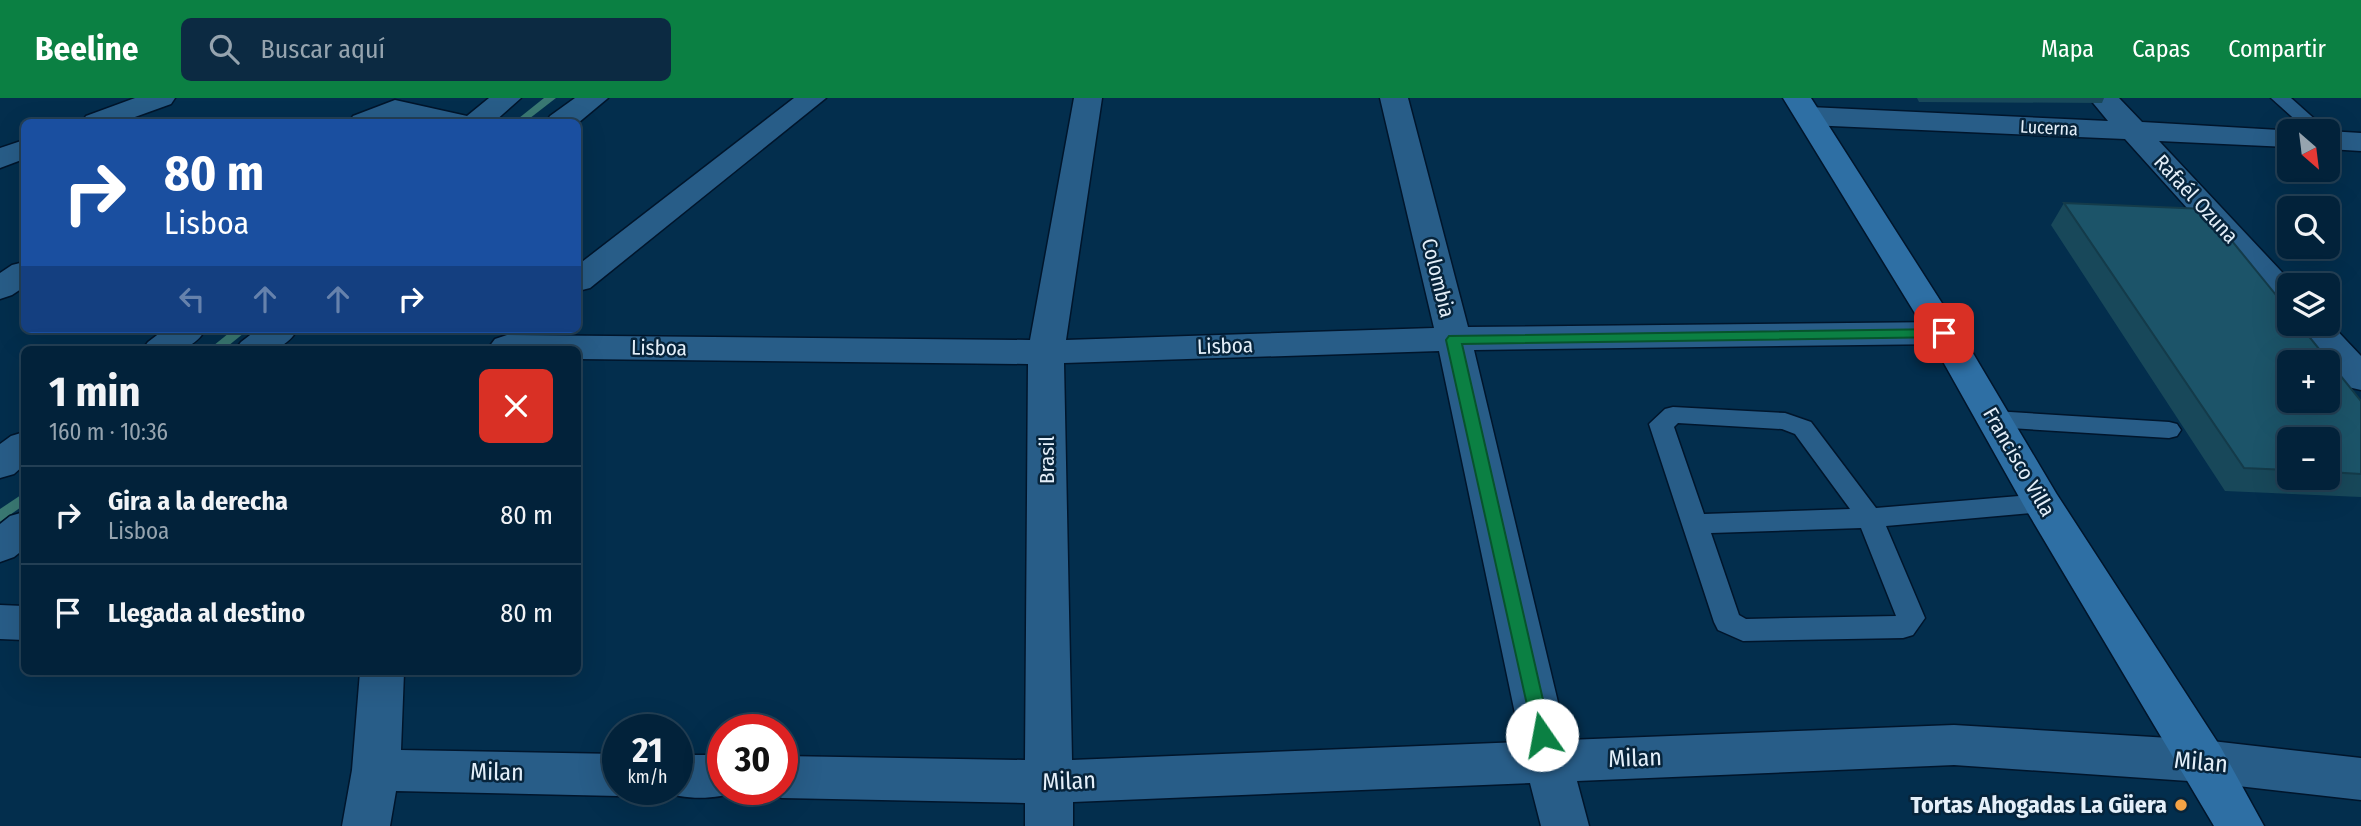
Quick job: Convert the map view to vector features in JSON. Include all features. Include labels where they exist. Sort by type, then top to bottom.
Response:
[{"type":"street","points":[[104,119],[161,98]]},
{"type":"street","points":[[481,119],[508,98]]},
{"type":"street","points":[[564,119],[594,98]]},
{"type":"street","points":[[581,279],[810,98]]},
{"type":"street","name":"Brasil","points":[[1049,804],[1046,352],[1088,98]]},
{"type":"street","name":"Colombia","points":[[1394,98],[1454,340],[1548,761],[1565,826]]},
{"type":"street","name":"Rafaél Ozuna","points":[[2103,98],[2277,287]]},
{"type":"street","name":"Lucerna","points":[[1803,107],[2134,132],[2277,138]]},
{"type":"street","name":"Francisco Villa","points":[[1803,107],[1944,333],[2042,503],[2203,761],[2240,826]]},
{"type":"street","points":[[370,119],[395,109],[443,119]]},
{"type":"street","points":[[2340,139],[2361,142]]},
{"type":"street","points":[[0,159],[21,150]]},
{"type":"street","points":[[0,275],[21,265]]},
{"type":"street","points":[[0,288],[21,274]]},
{"type":"street","points":[[166,346],[183,333]]},
{"type":"street","points":[[258,346],[276,333]]},
{"type":"street","name":"Lisboa","points":[[512,342],[1046,352],[1454,340],[1944,333]]},
{"type":"street","points":[[2322,336],[2361,378]]},
{"type":"street","points":[[0,464],[21,448]]},
{"type":"street","points":[[0,546],[21,529]]},
{"type":"street","points":[[0,622],[21,623]]},
{"type":"street","points":[[366,826],[376,770],[382,675]]},
{"type":"street","name":"Milan","points":[[798,780],[1049,804],[1548,761],[1954,745],[2203,761],[2361,779]]},
{"type":"street","name":"Milan","points":[[376,770],[602,775]]},
{"type":"lane","points":[[2280,98],[2305,119]]},
{"type":"lane","points":[[1673,415],[1785,421],[1803,428],[1870,518],[1911,618],[1903,627],[1743,630],[1728,622],[1661,424],[1673,415]]},
{"type":"lane","points":[[1994,419],[2169,430]]},
{"type":"lane","points":[[1695,524],[1870,518],[2042,503]]},
{"type":"building","points":[[2064,203],[2206,209],[2277,296],[2277,336],[2309,336],[2320,350],[2277,350],[2277,413],[2340,413],[2340,375],[2361,401],[2361,474],[2340,473],[2340,427],[2277,427],[2277,469],[2244,468]]},
{"type":"waterway","points":[[523,119],[551,98]]},
{"type":"waterway","points":[[220,346],[237,333]]},
{"type":"waterway","points":[[0,517],[21,500]]},
{"type":"place","name":"Tortas Ahogadas La Güera","points":[[2181,805]]},
{"type":"route","points":[[1542,735],[1454,340],[1944,333]]}]
